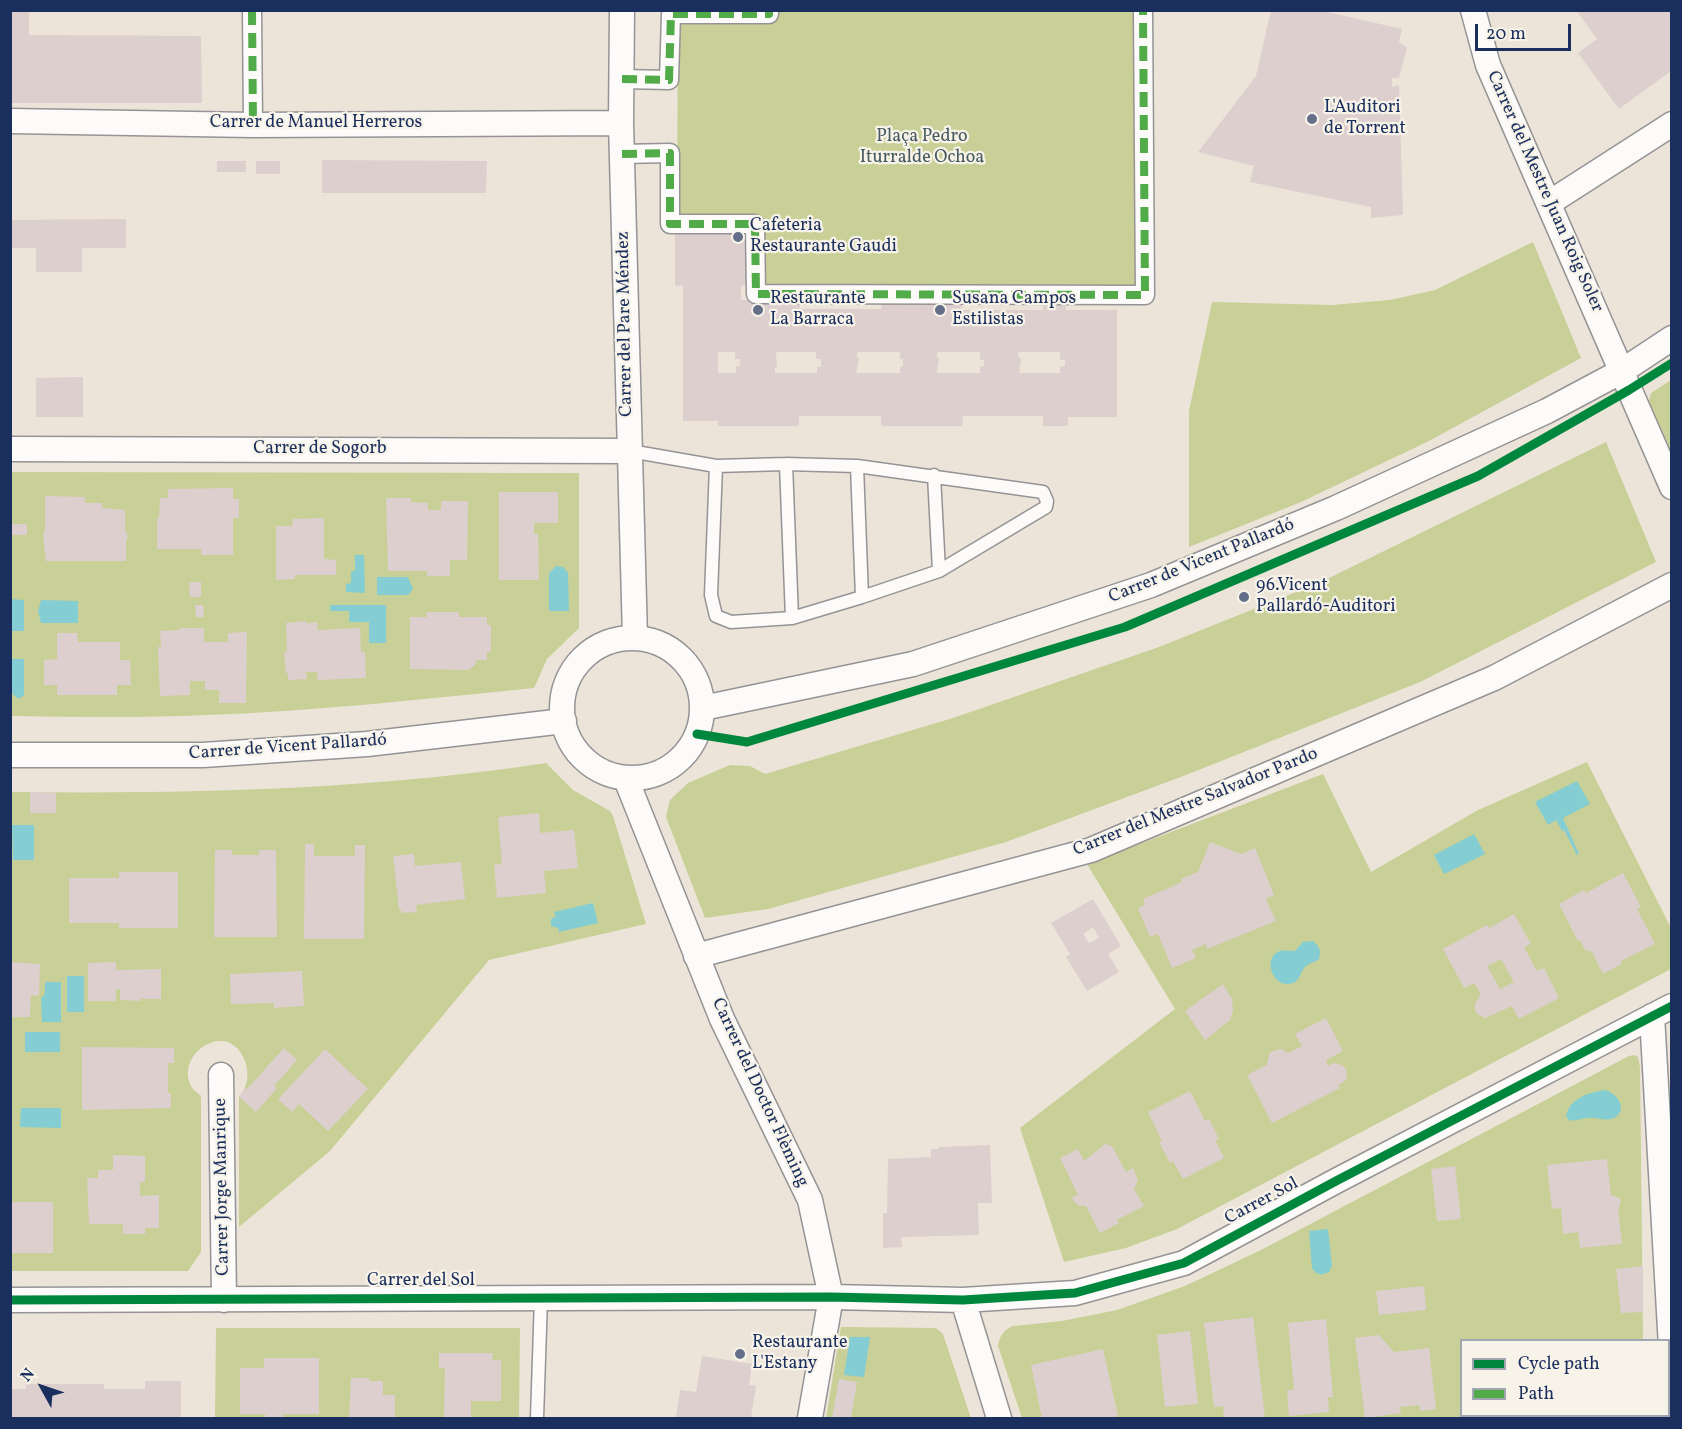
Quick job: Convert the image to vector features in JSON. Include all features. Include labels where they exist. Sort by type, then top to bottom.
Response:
[{"type":"street","points":[[252,10],[253,125]]},
{"type":"street","name":"Carrer del Pare Méndez","points":[[622,10],[621,123],[635,638]]},
{"type":"street","points":[[622,79],[669,80],[671,14],[769,14],[769,10]]},
{"type":"street","points":[[622,154],[670,153],[670,224],[754,224],[756,294],[1145,295],[1143,10]]},
{"type":"street","name":"Carrer del Mestre Juan Roig Soler","points":[[1473,10],[1488,65],[1671,487]]},
{"type":"street","name":"Carrer de Manuel Herreros","points":[[10,121],[253,125],[621,123]]},
{"type":"street","points":[[1549,203],[1671,124]]},
{"type":"street","name":"Carrer de Vicent Pallardó","points":[[703,708],[914,664],[1151,585],[1336,508],[1547,411],[1622,371],[1671,338]]},
{"type":"street","name":"Carrer de Sogorb","points":[[10,449],[630,451]]},
{"type":"street","name":"Carrer del Mestre Salvador Pardo","points":[[696,956],[1091,850],[1494,678],[1671,585]]},
{"type":"street","points":[[635,638],[667,647],[686,662],[698,684],[703,708],[701,725],[691,748],[664,771],[641,778],[626,779],[596,769],[585,761],[570,741],[562,711],[566,684],[579,663],[589,653],[610,641],[635,638]]},
{"type":"street","name":"Carrer de Vicent Pallardó","points":[[10,755],[203,755],[367,744],[564,721]]},
{"type":"street","name":"Carrer del Doctor Flèming","points":[[626,779],[722,1019],[810,1200],[831,1297],[810,1419]]},
{"type":"street","points":[[1662,1011],[1671,1364]]},
{"type":"street","name":"Carrer Sol","points":[[831,1297],[963,1300],[1076,1293],[1184,1263],[1335,1181],[1662,1011]]},
{"type":"street","name":"Carrer Jorge Manrique","points":[[221,1075],[224,1300]]},
{"type":"street","name":"Carrer del Sol","points":[[10,1300],[831,1297]]},
{"type":"street","points":[[963,1300],[999,1419]]},
{"type":"lane","points":[[630,451],[716,466],[786,464],[857,466],[1043,492],[1047,501],[1046,507],[939,571],[792,618],[731,622],[716,616],[711,595],[716,466]]},
{"type":"lane","points":[[786,464],[792,618]]},
{"type":"lane","points":[[857,466],[862,597]]},
{"type":"lane","points":[[934,476],[939,571]]},
{"type":"lane","points":[[537,1419],[541,1298]]},
{"type":"green space","name":"Plaça Pedro Iturralde Ochoa","points":[[775,10],[1140,11],[1143,289],[764,286],[763,221],[677,219],[678,18]]},
{"type":"green space","points":[[1533,242],[1581,358],[1429,441],[1301,502],[1189,547],[1189,411],[1212,302],[1332,305],[1390,300],[1435,290]]},
{"type":"green space","points":[[1671,380],[1671,470],[1646,412],[1651,393]]},
{"type":"green space","points":[[1606,442],[1656,562],[1420,682],[1186,775],[1006,842],[768,909],[705,918],[666,817],[670,800],[688,783],[730,765],[750,766],[765,774],[953,718],[1159,647],[1321,582]]},
{"type":"green space","points":[[11,472],[579,473],[579,628],[547,659],[534,688],[289,711],[133,717],[11,716]]},
{"type":"green space","points":[[1587,762],[1671,928],[1671,969],[1177,1229],[1126,1248],[1064,1262],[1020,1128],[1175,1009],[1087,864],[1323,774],[1371,872],[1478,810]]},
{"type":"green space","points":[[546,763],[573,790],[610,811],[646,924],[489,960],[330,1151],[239,1227],[239,1097],[247,1082],[247,1068],[242,1055],[234,1045],[222,1041],[206,1045],[194,1055],[188,1070],[191,1086],[201,1096],[201,1252],[188,1271],[11,1271],[10,792],[212,791],[346,785]]},
{"type":"green space","points":[[1629,1056],[1638,1057],[1640,1067],[1643,1339],[1460,1339],[1460,1417],[1647,1418],[1022,1418],[998,1346],[1002,1334],[1007,1329],[1013,1326],[1062,1321],[1117,1310],[1185,1286],[1261,1250]]},
{"type":"green space","points":[[841,1327],[936,1328],[943,1334],[971,1418],[826,1418]]},
{"type":"green space","points":[[216,1328],[520,1328],[519,1418],[215,1418]]},
{"type":"water","points":[[355,555],[364,555],[365,593],[346,592],[346,584],[351,583],[351,571],[355,571]]},
{"type":"water","points":[[556,566],[563,567],[568,573],[569,611],[549,611],[549,573]]},
{"type":"water","points":[[377,577],[408,577],[413,589],[408,595],[377,595]]},
{"type":"water","points":[[11,599],[24,600],[24,631],[11,631]]},
{"type":"water","points":[[41,600],[78,601],[78,623],[41,623],[38,611]]},
{"type":"water","points":[[330,605],[386,605],[386,643],[369,643],[369,622],[349,622],[349,611],[330,611]]},
{"type":"water","points":[[11,659],[24,659],[24,695],[19,699],[11,693]]},
{"type":"water","points":[[1577,781],[1590,804],[1563,818],[1579,854],[1577,855],[1564,830],[1562,831],[1556,820],[1548,825],[1535,802]]},
{"type":"water","points":[[12,825],[34,825],[34,860],[13,860]]},
{"type":"water","points":[[1474,834],[1485,854],[1444,874],[1434,855]]},
{"type":"water","points":[[593,903],[598,923],[559,932],[558,928],[551,926],[551,919],[556,916],[554,912]]},
{"type":"water","points":[[1313,941],[1319,949],[1319,959],[1306,966],[1295,982],[1281,983],[1276,979],[1271,967],[1274,955],[1280,951],[1295,951],[1303,942]]},
{"type":"water","points":[[67,976],[84,976],[84,1012],[67,1012]]},
{"type":"water","points":[[45,982],[61,982],[61,1022],[42,1022],[41,998],[45,994]]},
{"type":"water","points":[[25,1032],[60,1032],[60,1052],[25,1052]]},
{"type":"water","points":[[1604,1090],[1614,1095],[1620,1103],[1621,1108],[1617,1116],[1611,1119],[1569,1120],[1566,1116],[1571,1105],[1586,1095]]},
{"type":"water","points":[[21,1108],[61,1108],[61,1128],[20,1127]]},
{"type":"water","points":[[1328,1229],[1332,1266],[1329,1272],[1321,1275],[1312,1268],[1309,1231]]},
{"type":"water","points":[[850,1337],[870,1337],[864,1377],[844,1375]]},
{"type":"building","points":[[10,10],[29,10],[29,35],[201,36],[202,103],[10,103]]},
{"type":"building","name":"L'Auditori de Torrent","points":[[1271,10],[1319,10],[1402,29],[1399,42],[1407,48],[1399,78],[1392,78],[1392,87],[1399,85],[1403,215],[1371,218],[1371,207],[1250,182],[1254,166],[1198,152],[1256,76]]},
{"type":"building","points":[[1576,10],[1671,10],[1671,71],[1619,109],[1578,53],[1597,39]]},
{"type":"building","points":[[322,160],[487,161],[486,193],[322,193]]},
{"type":"building","points":[[217,161],[246,161],[246,172],[217,172]]},
{"type":"building","points":[[256,161],[280,161],[280,174],[256,174]]},
{"type":"building","points":[[126,219],[126,248],[82,248],[82,272],[36,272],[36,248],[10,248],[10,220]]},
{"type":"building","points":[[675,228],[747,229],[747,285],[741,286],[741,300],[800,300],[800,309],[881,309],[882,301],[962,301],[962,310],[1043,310],[1043,301],[1065,301],[1066,310],[1117,310],[1117,417],[1068,417],[1068,426],[1043,426],[1043,416],[963,416],[962,426],[881,426],[881,416],[799,416],[799,426],[718,426],[718,421],[683,421],[683,285],[675,286]],"holes":[[[718,352],[735,352],[735,359],[740,359],[740,366],[736,366],[736,373],[718,373]],[[776,352],[816,352],[816,359],[821,359],[821,367],[817,367],[817,373],[775,373],[775,367],[777,367]],[[857,352],[900,352],[903,366],[900,367],[900,373],[856,373],[859,358],[857,358]],[[937,352],[980,352],[980,360],[984,360],[984,366],[980,366],[980,373],[937,373],[939,358],[937,358]],[[1018,352],[1060,352],[1060,360],[1065,360],[1065,366],[1060,367],[1060,373],[1019,373],[1021,358]]]},
{"type":"building","points":[[83,377],[83,417],[36,417],[36,378]]},
{"type":"building","points":[[233,488],[233,499],[239,499],[239,518],[233,518],[233,555],[201,555],[201,549],[157,549],[157,518],[159,518],[160,498],[168,498],[168,489]]},
{"type":"building","points":[[499,492],[558,492],[558,523],[534,523],[534,534],[538,534],[539,580],[499,580]]},
{"type":"building","points":[[45,496],[85,497],[85,503],[102,503],[102,508],[125,510],[125,529],[128,536],[126,561],[46,561],[43,535]]},
{"type":"building","points":[[386,498],[411,498],[411,502],[428,503],[428,510],[441,510],[441,501],[468,501],[467,560],[450,560],[450,576],[427,576],[427,571],[388,571]]},
{"type":"building","points":[[324,518],[324,559],[336,560],[336,575],[295,575],[295,579],[276,580],[276,526],[292,526],[293,519]]},
{"type":"building","points":[[10,524],[27,524],[27,535],[10,535]]},
{"type":"building","points":[[189,582],[201,582],[201,597],[190,597]]},
{"type":"building","points":[[195,605],[203,605],[204,617],[196,617]]},
{"type":"building","points":[[426,612],[459,612],[459,617],[487,617],[487,625],[491,625],[491,652],[487,652],[487,660],[476,660],[475,665],[469,670],[410,669],[410,617],[427,617]]},
{"type":"building","points":[[306,621],[306,623],[317,622],[318,630],[360,628],[361,652],[365,652],[366,678],[318,680],[317,672],[306,672],[307,679],[288,680],[284,652],[287,652],[286,623]]},
{"type":"building","points":[[180,628],[204,628],[204,642],[228,642],[228,633],[247,632],[246,703],[219,703],[219,690],[205,690],[205,681],[190,681],[190,695],[160,696],[158,647],[161,647],[160,631],[179,630]]},
{"type":"building","points":[[57,633],[77,633],[78,642],[120,642],[120,660],[130,660],[131,685],[117,685],[117,695],[57,695],[57,685],[44,685],[44,660],[57,659]]},
{"type":"building","points":[[30,792],[56,793],[56,813],[30,813]]},
{"type":"building","points":[[539,813],[540,833],[574,830],[578,868],[544,871],[546,893],[497,898],[494,865],[502,864],[498,817]]},
{"type":"building","points":[[1210,842],[1241,854],[1255,848],[1274,895],[1266,899],[1276,921],[1207,949],[1206,944],[1192,950],[1196,958],[1172,968],[1158,934],[1150,937],[1138,908],[1145,905],[1143,899],[1182,882],[1181,879],[1198,872]]},
{"type":"building","points":[[305,844],[314,844],[314,856],[355,856],[355,845],[365,845],[364,939],[304,939]]},
{"type":"building","points":[[215,850],[232,850],[232,855],[259,855],[259,850],[276,850],[277,937],[214,937]]},
{"type":"building","points":[[414,854],[415,866],[461,862],[465,899],[416,905],[417,912],[403,913],[399,909],[393,856]]},
{"type":"building","points":[[119,872],[178,872],[178,928],[119,928],[119,923],[69,923],[69,878],[119,878]]},
{"type":"building","points":[[1623,873],[1641,907],[1637,909],[1655,944],[1621,961],[1622,964],[1603,974],[1592,952],[1585,950],[1580,940],[1578,941],[1559,904],[1584,890],[1586,893]]},
{"type":"building","points":[[1093,899],[1121,946],[1108,954],[1119,972],[1087,991],[1066,957],[1070,954],[1051,923]],"holes":[[[1093,927],[1099,938],[1089,943],[1083,934]]]},
{"type":"building","points":[[1514,914],[1531,944],[1524,947],[1537,971],[1544,968],[1559,998],[1519,1019],[1512,1006],[1485,1018],[1477,1014],[1475,1003],[1481,994],[1474,983],[1464,988],[1443,949],[1487,925],[1489,928]],"holes":[[[1501,959],[1514,982],[1500,989],[1487,966]]]},
{"type":"building","points":[[10,962],[40,964],[39,996],[31,995],[30,1017],[10,1017]]},
{"type":"building","points":[[116,962],[116,970],[161,969],[161,999],[143,999],[143,997],[141,1001],[120,1000],[120,989],[116,989],[116,1001],[88,1001],[88,963]]},
{"type":"building","points":[[302,971],[304,1006],[274,1008],[274,1003],[231,1004],[230,974]]},
{"type":"building","points":[[1223,984],[1232,999],[1233,1011],[1230,1020],[1205,1040],[1185,1011]]},
{"type":"building","points":[[1326,1018],[1343,1051],[1326,1060],[1328,1066],[1333,1063],[1342,1065],[1346,1069],[1347,1078],[1338,1085],[1340,1088],[1272,1123],[1247,1075],[1267,1065],[1269,1054],[1273,1051],[1281,1049],[1288,1053],[1302,1046],[1295,1034]]},
{"type":"building","points":[[82,1047],[174,1048],[174,1063],[168,1063],[168,1093],[171,1093],[171,1108],[82,1110]]},
{"type":"building","points":[[284,1048],[297,1060],[274,1086],[277,1088],[256,1112],[239,1097]]},
{"type":"building","points":[[325,1049],[368,1089],[328,1131],[299,1104],[292,1112],[278,1099]]},
{"type":"building","points":[[1190,1091],[1205,1121],[1209,1119],[1219,1139],[1215,1140],[1224,1158],[1183,1179],[1173,1161],[1170,1163],[1159,1142],[1162,1141],[1148,1112]]},
{"type":"building","points":[[1105,1144],[1112,1146],[1126,1172],[1133,1168],[1138,1181],[1134,1189],[1144,1206],[1117,1220],[1119,1223],[1100,1233],[1086,1206],[1079,1206],[1071,1198],[1078,1195],[1060,1158],[1078,1149],[1084,1161]]},
{"type":"building","points":[[990,1145],[992,1203],[978,1203],[979,1235],[901,1237],[902,1247],[883,1248],[883,1213],[887,1213],[888,1159],[931,1157],[931,1149],[939,1149],[939,1147]]},
{"type":"building","points":[[113,1155],[145,1156],[145,1182],[140,1182],[140,1196],[159,1195],[159,1228],[145,1228],[145,1234],[123,1234],[123,1224],[89,1224],[87,1178],[98,1178],[98,1170],[113,1170]]},
{"type":"building","points":[[1607,1159],[1611,1195],[1619,1198],[1621,1202],[1618,1210],[1622,1244],[1580,1248],[1578,1232],[1563,1234],[1561,1208],[1552,1209],[1547,1165]]},
{"type":"building","points":[[1455,1166],[1461,1219],[1437,1221],[1431,1169]]},
{"type":"building","points":[[10,1202],[53,1202],[53,1253],[10,1253]]},
{"type":"building","points":[[1643,1266],[1643,1312],[1621,1313],[1616,1269]]},
{"type":"building","points":[[1424,1286],[1426,1310],[1379,1315],[1376,1291]]},
{"type":"building","points":[[1253,1317],[1265,1418],[1224,1418],[1223,1406],[1214,1407],[1204,1323]]},
{"type":"building","points":[[1326,1319],[1333,1397],[1328,1397],[1329,1412],[1289,1416],[1287,1390],[1294,1390],[1288,1323]]},
{"type":"building","points":[[1190,1331],[1198,1404],[1165,1407],[1157,1335]]},
{"type":"building","points":[[1379,1335],[1394,1352],[1429,1348],[1436,1409],[1420,1411],[1419,1405],[1400,1407],[1401,1413],[1365,1418],[1355,1338]]},
{"type":"building","points":[[1103,1349],[1118,1416],[1042,1418],[1031,1365]]},
{"type":"building","points":[[439,1353],[493,1353],[492,1360],[501,1360],[501,1401],[471,1401],[471,1418],[444,1418],[445,1368],[439,1368]]},
{"type":"building","points":[[702,1356],[752,1364],[749,1385],[756,1386],[751,1418],[676,1418],[680,1390],[696,1392]]},
{"type":"building","points":[[264,1358],[319,1358],[319,1414],[283,1414],[283,1418],[265,1418],[265,1414],[240,1414],[240,1368],[264,1368]]},
{"type":"building","points":[[351,1378],[383,1381],[383,1395],[395,1395],[395,1418],[349,1418]]},
{"type":"building","points":[[839,1379],[857,1382],[851,1418],[832,1418]]},
{"type":"building","points":[[145,1381],[181,1381],[181,1418],[10,1418],[10,1389],[26,1389],[26,1384],[104,1384],[104,1389],[145,1389]]},
{"type":"building","points":[[1532,1417],[1532,1418],[1477,1418]]},
{"type":"marked path","points":[[252,10],[253,125]]},
{"type":"marked path","points":[[622,79],[669,80],[671,14],[769,14],[769,10]]},
{"type":"marked path","points":[[622,154],[670,153],[670,224],[755,224],[756,294],[1145,295],[1143,10]]},
{"type":"cycle path","points":[[697,734],[747,742],[1125,627],[1478,476],[1672,363]]},
{"type":"cycle path","points":[[10,1300],[831,1297],[963,1300],[1075,1293],[1184,1263],[1672,1006]]},
{"type":"place","name":"L'Auditori de Torrent","points":[[1312,119]]},
{"type":"place","name":"Cafeteria Restaurante Gaudi","points":[[738,237]]},
{"type":"place","name":"Restaurante La Barraca","points":[[758,310]]},
{"type":"place","name":"Susana Campos Estilistas","points":[[940,310]]},
{"type":"place","name":"96.Vicent Pallardó-Auditori","points":[[1244,597]]},
{"type":"place","name":"Restaurante L'Estany","points":[[740,1354]]}]
